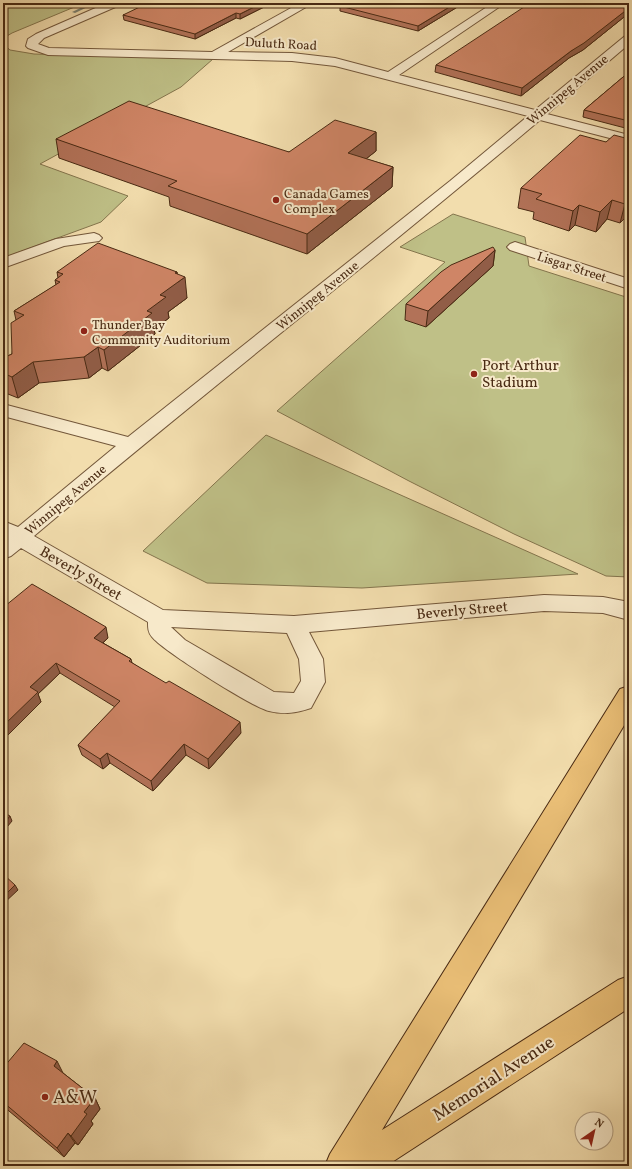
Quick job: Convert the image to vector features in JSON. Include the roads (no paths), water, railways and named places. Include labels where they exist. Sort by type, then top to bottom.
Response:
[{"type":"main road","points":[[342,1166],[629,696]]},
{"type":"main road","name":"Memorial Avenue","points":[[356,1166],[629,991]]},
{"type":"street","name":"Duluth Road","points":[[116,3],[40,36],[32,41],[32,46],[48,51],[216,54],[314,58],[390,76],[629,140]]},
{"type":"street","points":[[216,54],[308,3]]},
{"type":"street","points":[[390,76],[500,3]]},
{"type":"street","name":"Winnipeg Avenue","points":[[8,539],[131,444],[455,184],[629,38]]},
{"type":"street","points":[[3,263],[61,242],[94,238]]},
{"type":"street","name":"Lisgar Street","points":[[515,247],[629,284]]},
{"type":"street","points":[[3,410],[50,421],[131,444]]},
{"type":"street","name":"Beverly Street","points":[[8,539],[159,618],[294,625],[544,603],[603,605],[629,611]]},
{"type":"street","points":[[159,618],[160,630],[177,646],[269,701],[291,704],[302,701],[313,682],[311,659],[294,625]]},
{"type":"waterway","points":[[74,12],[94,3]]},
{"type":"place","name":"Canada Games Complex","points":[[276,200]]},
{"type":"place","name":"Thunder Bay Community Auditorium","points":[[84,331]]},
{"type":"place","name":"Port Arthur Stadium","points":[[474,374]]},
{"type":"place","name":"A&W","points":[[45,1097]]}]
